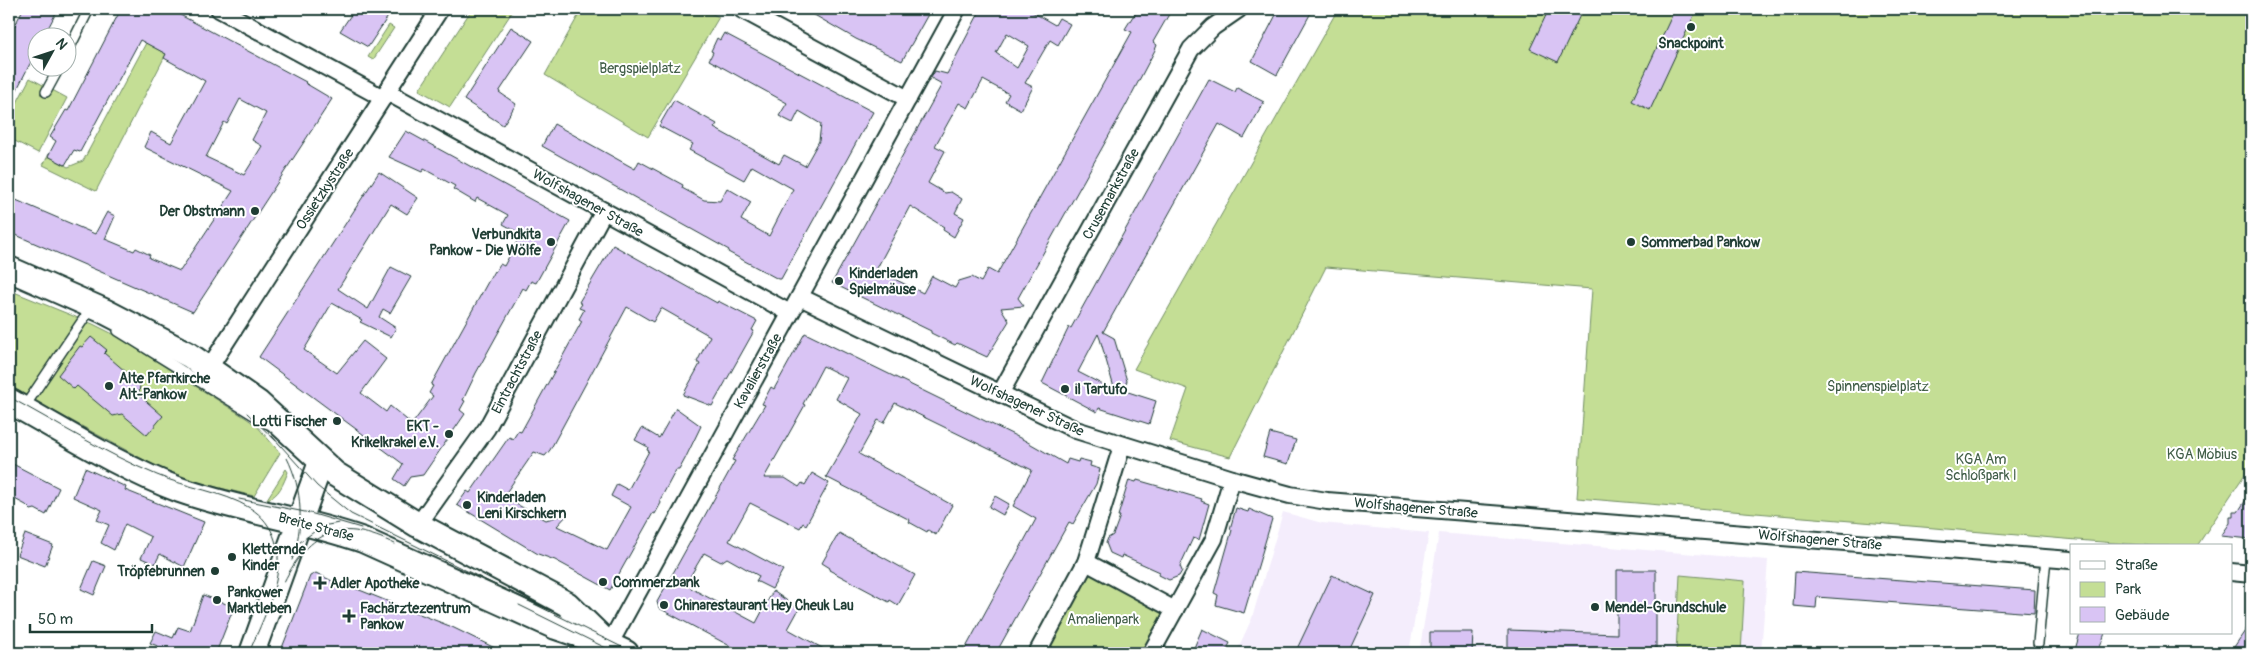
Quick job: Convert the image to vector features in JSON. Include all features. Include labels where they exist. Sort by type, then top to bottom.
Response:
[{"type":"main road","points":[[9,269],[87,312],[172,346],[209,368],[246,394],[335,474],[418,525],[567,604],[618,649]]},
{"type":"main road","name":"Breite Straße","points":[[16,405],[167,485],[225,503],[338,532],[378,546],[556,628],[618,649]]},
{"type":"main road","points":[[252,653],[283,572],[321,462]]},
{"type":"street","name":"Wolfshagener Straße","points":[[219,9],[604,211],[790,313]]},
{"type":"street","points":[[742,9],[908,99]]},
{"type":"street","name":"Kavalierstraße","points":[[618,649],[790,313],[957,9]]},
{"type":"street","name":"Crusemarkstraße","points":[[1000,394],[1191,49],[1213,27],[1239,9]]},
{"type":"street","name":"Ossietzkystraße","points":[[209,368],[385,95],[433,11]]},
{"type":"street","name":"Eintrachtstraße","points":[[418,525],[487,428],[604,211]]},
{"type":"street","name":"Wolfshagener Straße","points":[[800,297],[1076,430],[1122,446],[1290,495],[1326,501],[2070,560]]},
{"type":"street","points":[[1038,653],[1086,562],[1122,446]]},
{"type":"street","points":[[1150,653],[1214,539],[1232,479]]},
{"type":"street","points":[[1086,562],[1175,610]]},
{"type":"street","points":[[2232,572],[2251,574]]},
{"type":"lane","points":[[78,31],[89,9]]},
{"type":"lane","points":[[46,92],[54,78]]},
{"type":"lane","name":"Breite Straße","points":[[16,405],[87,312]]},
{"type":"lane","points":[[107,325],[247,413],[296,439]]},
{"type":"lane","points":[[2038,643],[2046,558]]},
{"type":"shaded area","points":[[1283,512],[1322,523],[1429,533],[1409,653],[1236,653],[1252,618]]},
{"type":"shaded area","name":"Mendel-Grundschule","points":[[1439,533],[1768,560],[1761,653],[1419,653]]},
{"type":"green space","points":[[472,9],[514,9],[450,107],[419,90]]},
{"type":"green space","name":"Bergspielplatz","points":[[582,9],[702,9],[719,17],[648,137],[545,75]]},
{"type":"green space","name":"Sommerbad Pankow","points":[[1338,9],[2251,9],[2251,465],[2198,544],[2129,544],[1577,498],[1592,289],[1326,267],[1230,457],[1170,441],[1188,389],[1134,369]]},
{"type":"green space","points":[[389,25],[394,28],[373,60],[368,57]]},
{"type":"green space","points":[[146,43],[166,54],[96,191],[43,165],[48,156],[68,167],[83,161]]},
{"type":"green space","points":[[30,78],[67,98],[38,153],[9,138],[9,118]]},
{"type":"green space","points":[[9,290],[93,324],[115,335],[257,426],[280,453],[254,496],[195,482],[163,470],[9,387]]},
{"type":"green space","points":[[286,469],[288,472],[280,488],[275,495],[267,499]]},
{"type":"green space","name":"Amalienpark","points":[[1089,574],[1164,613],[1143,653],[1046,653]]},
{"type":"green space","points":[[1680,575],[1745,581],[1741,653],[1676,653]]},
{"type":"building","points":[[23,9],[58,9],[48,28],[28,28],[28,68],[9,105],[9,24],[14,27]]},
{"type":"building","points":[[121,9],[169,9],[306,82],[332,99],[193,312],[9,232],[9,197],[95,234],[107,212],[115,216],[105,239],[134,251],[136,248],[150,255],[149,258],[180,271],[233,191],[144,147],[151,132],[171,143],[205,81],[164,58],[166,54],[140,40],[80,152],[74,150],[65,165],[48,156],[56,141],[50,137],[66,110],[68,111]],"holes":[[[240,99],[266,113],[252,140],[262,146],[244,175],[206,157],[224,122],[227,124]]]},
{"type":"building","points":[[355,9],[393,9],[368,47],[340,31]]},
{"type":"building","points":[[804,9],[931,9],[902,61],[856,39]]},
{"type":"building","points":[[981,9],[1027,9],[1055,25],[1059,18],[1070,24],[1058,45],[1050,40],[1025,83],[1033,87],[1021,110],[1005,101],[1009,94],[983,80],[968,108],[959,103],[935,146],[945,151],[928,183],[945,193],[951,192],[962,199],[955,213],[964,218],[954,237],[943,230],[944,227],[910,206],[876,270],[923,293],[932,276],[955,288],[959,281],[972,277],[981,282],[988,269],[997,274],[1132,32],[1125,29],[1133,16],[1138,9],[1172,9],[1153,42],[1157,45],[1155,50],[1125,107],[1018,298],[1024,306],[1001,308],[1009,321],[987,357],[957,343],[955,345],[931,333],[931,331],[832,283],[942,84],[931,78],[935,71],[947,74]],"holes":[[[1007,33],[1029,46],[1017,68],[996,53]]]},
{"type":"building","points":[[1279,9],[1313,9],[1277,75],[1252,61]]},
{"type":"building","points":[[1549,9],[1583,9],[1558,62],[1530,49]]},
{"type":"building","points":[[1675,9],[1697,9],[1650,110],[1632,101]]},
{"type":"building","points":[[511,27],[533,41],[499,92],[516,104],[503,125],[464,100]]},
{"type":"building","points":[[724,33],[873,112],[781,279],[728,252],[729,250],[542,146],[554,124],[635,169],[639,161],[683,185],[682,188],[704,200],[720,201],[727,188],[751,202],[741,220],[769,236],[793,189],[752,166],[744,180],[689,150],[693,144],[659,126],[674,100],[717,124],[714,128],[779,164],[784,155],[805,166],[819,141],[821,124],[799,111],[793,123],[779,116],[787,103],[709,60],[717,38],[720,40]]},
{"type":"building","points":[[1209,79],[1235,92],[1237,88],[1264,102],[1244,138],[1219,124],[1103,332],[1114,338],[1127,381],[1122,390],[1156,401],[1149,424],[1099,408],[1097,412],[1042,383],[1069,327],[1071,328]],"holes":[[[1098,334],[1115,391],[1078,372]]]},
{"type":"building","points":[[406,131],[570,221],[536,283],[531,281],[526,290],[523,288],[476,373],[460,410],[465,414],[423,475],[410,477],[404,486],[394,479],[403,464],[259,357],[379,172],[418,198],[407,214],[391,204],[338,289],[368,309],[391,267],[411,277],[390,313],[383,309],[379,317],[396,328],[391,337],[360,322],[362,320],[332,303],[304,350],[337,373],[363,341],[386,359],[361,393],[386,412],[390,406],[412,424],[433,396],[429,393],[433,386],[431,385],[494,271],[500,264],[504,266],[521,234],[503,224],[508,215],[477,198],[475,202],[453,189],[455,186],[424,169],[422,172],[389,157]]},
{"type":"building","points":[[613,245],[717,303],[718,301],[757,321],[752,330],[754,331],[712,406],[683,395],[700,364],[697,362],[710,336],[661,308],[653,322],[627,307],[550,450],[545,456],[534,452],[503,497],[546,520],[569,513],[557,526],[607,550],[631,507],[611,496],[617,484],[628,490],[649,451],[647,450],[648,447],[635,440],[642,428],[659,438],[676,408],[701,426],[679,470],[676,470],[660,500],[661,503],[655,514],[653,513],[610,590],[555,560],[538,554],[457,505],[467,491],[470,493],[509,437],[513,439],[518,431],[521,432],[582,321],[579,319],[584,310],[579,308],[582,304],[579,302]]},
{"type":"building","points":[[805,333],[1024,440],[1066,464],[1068,459],[1078,462],[1079,459],[1091,462],[1090,466],[1100,469],[1096,484],[1073,524],[1069,522],[996,653],[963,653],[1036,519],[1013,506],[1032,470],[895,403],[884,423],[878,420],[859,454],[952,505],[936,535],[928,530],[927,532],[909,522],[910,520],[826,477],[862,414],[836,399],[847,378],[823,366],[803,404],[805,405],[764,478],[785,478],[799,487],[802,483],[805,485],[812,473],[829,483],[806,525],[803,523],[800,528],[750,503],[729,541],[783,570],[772,589],[756,581],[759,576],[727,558],[721,562],[704,553],[685,585],[756,623],[773,591],[799,609],[788,629],[831,653],[770,653],[761,648],[758,653],[743,653],[659,608],[657,602],[735,461],[732,460],[765,405],[762,404],[771,387],[774,389]]},
{"type":"building","name":"Alte Pfarrkirche Alt-Pankow","points":[[91,337],[107,350],[104,353],[140,384],[139,395],[163,416],[147,435],[122,414],[113,416],[77,386],[74,389],[58,375],[80,346],[82,347]]},
{"type":"building","points":[[1270,433],[1296,440],[1288,464],[1263,457]]},
{"type":"building","points":[[9,462],[59,488],[46,515],[35,509],[31,510],[26,505],[9,496]]},
{"type":"building","points":[[85,468],[126,487],[125,490],[204,522],[184,567],[160,554],[155,564],[141,558],[151,537],[125,524],[114,550],[101,543],[109,525],[97,520],[102,510],[73,497]]},
{"type":"building","points":[[1129,480],[1136,482],[1137,480],[1202,499],[1201,501],[1209,504],[1199,540],[1193,538],[1180,566],[1182,571],[1179,576],[1169,580],[1159,575],[1160,572],[1122,555],[1121,558],[1110,553],[1106,543],[1108,538],[1113,535],[1120,516],[1118,516]]},
{"type":"building","points":[[2251,492],[2251,539],[2221,536],[2230,523],[2230,517],[2233,517],[2233,512],[2238,512]]},
{"type":"building","points":[[995,496],[1009,504],[1003,515],[989,507]]},
{"type":"building","points":[[1236,508],[1248,512],[1249,509],[1272,519],[1244,613],[1216,605],[1218,595],[1214,593],[1232,530],[1230,529]]},
{"type":"building","points":[[839,533],[915,575],[898,605],[829,570],[830,568],[822,563]]},
{"type":"building","points":[[25,534],[53,545],[45,566],[17,555]]},
{"type":"building","points":[[93,561],[106,566],[94,595],[81,589]]},
{"type":"building","points":[[1617,570],[1656,570],[1656,653],[1508,653],[1508,630],[1617,634]]},
{"type":"building","points":[[1795,572],[2035,590],[2034,613],[1817,597],[1816,608],[1793,606]]},
{"type":"building","points":[[316,573],[350,590],[352,587],[452,627],[505,653],[280,653],[310,576]]},
{"type":"building","points":[[1332,575],[1375,595],[1348,653],[1295,653]]},
{"type":"building","points":[[203,595],[234,607],[216,653],[175,653],[150,643],[156,631],[173,638],[178,627],[190,631]]},
{"type":"building","points":[[2251,622],[2251,653],[2230,653]]},
{"type":"building","points":[[1202,629],[1230,643],[1225,653],[1200,653],[1193,650]]},
{"type":"building","points":[[1430,632],[1473,632],[1472,653],[1430,653]]},
{"type":"building","points":[[2080,634],[2105,634],[2098,653],[2074,653]]},
{"type":"tram line","points":[[9,397],[138,467],[168,479],[239,502],[262,518],[275,540],[278,554],[278,569],[271,598],[249,653]]},
{"type":"tram line","points":[[247,413],[276,441]]},
{"type":"tram line","points":[[272,436],[317,486],[351,514],[634,653]]},
{"type":"tram line","points":[[287,458],[296,483],[300,508],[299,534],[292,560]]},
{"type":"tram line","points":[[239,499],[310,513],[361,528]]},
{"type":"tram line","points":[[296,545],[322,526],[339,523]]},
{"type":"tram line","points":[[284,582],[294,564],[305,550],[329,533],[343,531],[359,532],[376,536],[395,544]]},
{"type":"tram line","points":[[519,605],[616,653]]},
{"type":"place","name":"Snackpoint","points":[[1691,27]]},
{"type":"place","name":"Der Obstmann","points":[[255,211]]},
{"type":"place","name":"Verbundkita Pankow - Die Wölfe","points":[[551,242]]},
{"type":"place","name":"Sommerbad Pankow","points":[[1631,242]]},
{"type":"place","name":"Kinderladen Spielmäuse","points":[[839,281]]},
{"type":"place","name":"Alte Pfarrkirche Alt-Pankow","points":[[109,386]]},
{"type":"place","name":"il Tartufo","points":[[1065,389]]},
{"type":"place","name":"Lotti Fischer","points":[[337,421]]},
{"type":"place","name":"EKT - Krikelkrakel e.V.","points":[[449,434]]},
{"type":"place","name":"Kinderladen Leni Kirschkern","points":[[467,505]]},
{"type":"place","name":"Kletternde Kinder","points":[[232,557]]},
{"type":"place","name":"Tröpfebrunnen","points":[[215,571]]},
{"type":"place","name":"Commerzbank","points":[[603,582]]},
{"type":"place","name":"Adler Apotheke","points":[[320,583]]},
{"type":"place","name":"Pankower Marktleben","points":[[217,600]]},
{"type":"place","name":"Chinarestaurant Hey Cheuk Lau","points":[[664,605]]},
{"type":"place","name":"Mendel-Grundschule","points":[[1595,607]]},
{"type":"place","name":"Fachärztezentrum Pankow","points":[[349,616]]},
{"type":"park label","name":"Spinnenspielplatz","points":[[1878,386]]},
{"type":"park label","name":"KGA Möbius","points":[[2202,454]]},
{"type":"park label","name":"KGA Am Schloßpark I","points":[[1981,468]]}]
